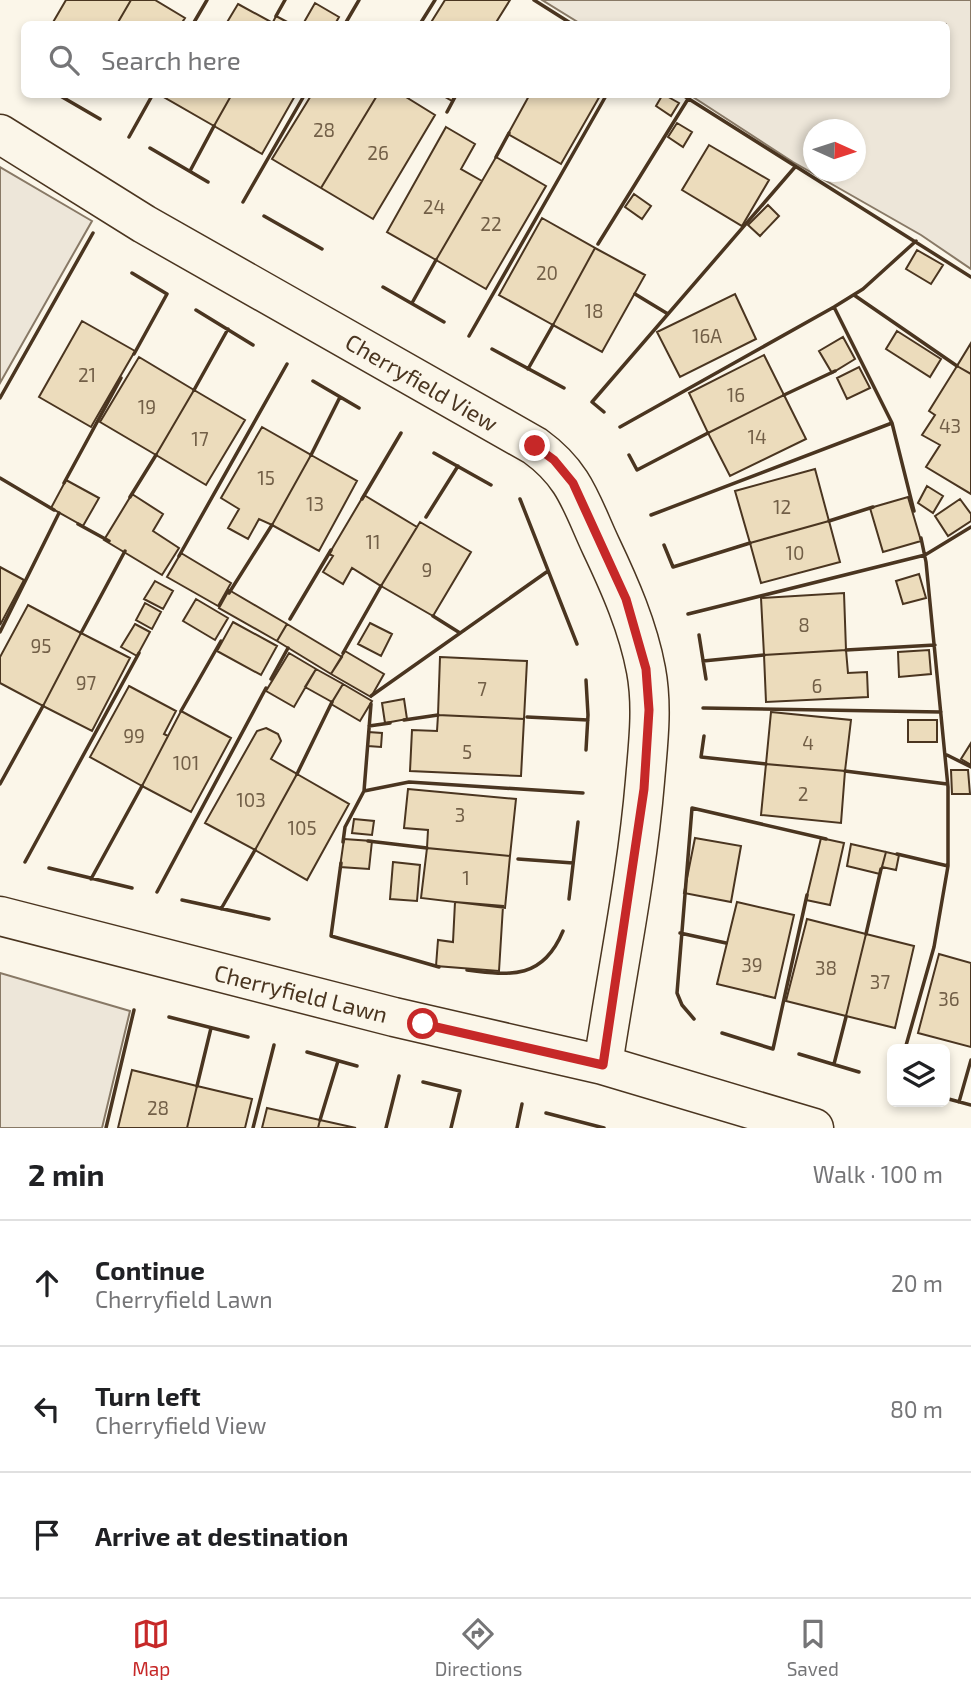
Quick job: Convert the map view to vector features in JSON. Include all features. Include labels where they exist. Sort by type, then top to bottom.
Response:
[{"type":"street","name":"Cherryfield View","points":[[0,134],[144,223],[535,446],[554,460],[573,483],[626,599],[646,669],[649,710],[648,750],[638,843],[603,1065]]},
{"type":"street","name":"Cherryfield Lawn","points":[[0,916],[394,1017],[603,1065],[814,1128]]},
{"type":"shaded area","points":[[542,0],[971,0],[971,269],[921,235],[828,182],[866,182],[866,119],[803,119],[803,168],[695,98],[950,98],[950,21],[576,21]]},
{"type":"shaded area","points":[[0,167],[92,221],[0,383]]},
{"type":"shaded area","points":[[0,973],[130,1011],[102,1128],[0,1128]]},
{"type":"building","points":[[66,0],[131,0],[119,21],[54,21]]},
{"type":"building","points":[[131,0],[155,0],[185,18],[183,21],[119,21]]},
{"type":"building","points":[[445,0],[510,0],[497,21],[432,21]]},
{"type":"building","points":[[315,3],[339,17],[337,21],[305,21]]},
{"type":"building","points":[[238,4],[269,21],[228,21]]},
{"type":"building","points":[[165,98],[230,98],[214,126]]},
{"type":"building","points":[[230,98],[294,98],[262,154],[214,126]]},
{"type":"building","points":[[310,98],[376,98],[321,188],[272,159]]},
{"type":"building","points":[[376,98],[407,98],[435,115],[373,219],[321,188]]},
{"type":"building","points":[[528,98],[599,98],[561,164],[508,134]]},
{"type":"building","points":[[661,98],[670,98],[679,103],[671,116],[656,106]]},
{"type":"building","points":[[677,123],[692,132],[683,147],[668,137]]},
{"type":"building","points":[[446,127],[475,144],[461,169],[482,181],[436,260],[387,232]]},
{"type":"building","points":[[709,145],[769,180],[742,226],[682,190]]},
{"type":"building","points":[[496,157],[546,186],[486,289],[436,260]]},
{"type":"building","points":[[634,194],[651,206],[642,219],[625,207]]},
{"type":"building","points":[[768,205],[779,216],[760,236],[748,225]]},
{"type":"building","points":[[542,218],[595,248],[553,325],[499,295]]},
{"type":"building","points":[[595,248],[645,275],[602,352],[553,325]]},
{"type":"building","points":[[917,250],[943,265],[931,284],[906,269]]},
{"type":"building","points":[[735,294],[756,339],[680,377],[657,332]]},
{"type":"building","points":[[82,321],[135,351],[91,427],[39,397]]},
{"type":"building","points":[[897,331],[941,359],[930,377],[886,349]]},
{"type":"building","points":[[843,337],[855,359],[832,373],[819,351]]},
{"type":"building","points":[[971,343],[971,374],[957,366]]},
{"type":"building","points":[[764,355],[784,395],[708,433],[689,393]]},
{"type":"building","points":[[139,357],[194,390],[156,455],[100,422]]},
{"type":"building","points":[[957,366],[971,374],[971,494],[926,467],[940,445],[922,435],[935,415],[929,411]]},
{"type":"building","points":[[859,367],[870,388],[847,399],[837,378]]},
{"type":"building","points":[[194,390],[245,420],[206,485],[156,455]]},
{"type":"building","points":[[784,395],[806,439],[730,476],[708,433]]},
{"type":"building","points":[[262,427],[311,455],[272,525],[259,519],[248,539],[228,528],[239,509],[221,498]]},
{"type":"building","points":[[311,455],[357,481],[319,551],[272,525]]},
{"type":"building","points":[[815,469],[829,521],[750,543],[735,491]]},
{"type":"building","points":[[66,480],[99,498],[83,526],[51,508]]},
{"type":"building","points":[[927,486],[943,496],[933,513],[918,503]]},
{"type":"building","points":[[132,494],[163,514],[153,531],[179,548],[162,575],[104,540]]},
{"type":"building","points":[[364,495],[417,527],[381,586],[352,568],[343,584],[323,572],[333,556],[329,554]]},
{"type":"building","points":[[908,497],[921,541],[883,552],[870,508]]},
{"type":"building","points":[[960,499],[971,514],[971,521],[948,536],[935,516]]},
{"type":"building","points":[[829,521],[840,562],[761,583],[750,543]]},
{"type":"building","points":[[420,522],[471,552],[433,616],[381,586]]},
{"type":"building","points":[[181,553],[231,583],[218,606],[167,577]]},
{"type":"building","points":[[0,567],[24,580],[0,625]]},
{"type":"building","points":[[919,574],[926,598],[903,604],[896,581]]},
{"type":"building","points":[[155,581],[173,591],[163,609],[144,599]]},
{"type":"building","points":[[229,590],[287,624],[277,641],[219,608]]},
{"type":"building","points":[[844,593],[846,650],[764,655],[761,598]]},
{"type":"building","points":[[196,599],[228,618],[215,640],[183,621]]},
{"type":"building","points":[[145,603],[161,612],[152,629],[136,620]]},
{"type":"building","points":[[28,605],[81,633],[43,706],[0,683],[0,657]]},
{"type":"building","points":[[233,622],[277,646],[261,675],[217,651]]},
{"type":"building","points":[[370,623],[392,634],[381,656],[358,644]]},
{"type":"building","points":[[135,624],[150,632],[137,656],[121,647]]},
{"type":"building","points":[[287,624],[342,657],[331,674],[277,641]]},
{"type":"building","points":[[81,633],[130,658],[92,731],[43,706]]},
{"type":"building","points":[[846,650],[848,673],[867,672],[868,697],[766,702],[764,655]]},
{"type":"building","points":[[929,650],[931,674],[899,677],[898,652]]},
{"type":"building","points":[[345,651],[384,674],[371,697],[331,674]]},
{"type":"building","points":[[289,653],[316,669],[294,707],[266,691]]},
{"type":"building","points":[[440,657],[527,661],[524,719],[438,715]]},
{"type":"building","points":[[316,669],[343,684],[332,702],[305,687]]},
{"type":"building","points":[[343,684],[372,701],[360,721],[331,704]]},
{"type":"building","points":[[129,686],[176,711],[164,734],[168,736],[142,786],[90,757]]},
{"type":"building","points":[[404,699],[407,719],[385,723],[382,703]]},
{"type":"building","points":[[181,711],[231,738],[191,812],[142,786]]},
{"type":"building","points":[[771,712],[851,720],[845,771],[766,764]]},
{"type":"building","points":[[438,715],[524,719],[521,776],[410,771],[412,730],[437,731]]},
{"type":"building","points":[[908,720],[937,720],[937,742],[908,742]]},
{"type":"building","points":[[266,728],[278,734],[281,741],[271,759],[297,774],[255,850],[205,823],[257,731]]},
{"type":"building","points":[[368,732],[382,733],[381,747],[368,746]]},
{"type":"building","points":[[971,743],[971,765],[961,759]]},
{"type":"building","points":[[766,764],[845,771],[841,823],[761,815]]},
{"type":"building","points":[[951,770],[968,770],[970,794],[952,794]]},
{"type":"building","points":[[297,774],[349,804],[307,880],[255,850]]},
{"type":"building","points":[[408,789],[516,799],[510,856],[427,848],[428,830],[404,828]]},
{"type":"building","points":[[354,819],[374,821],[372,835],[352,833]]},
{"type":"building","points":[[695,838],[741,846],[731,902],[684,893]]},
{"type":"building","points":[[821,838],[844,843],[830,905],[806,900]]},
{"type":"building","points":[[344,839],[372,841],[369,869],[340,867]]},
{"type":"building","points":[[851,844],[886,852],[880,874],[847,866]]},
{"type":"building","points":[[427,848],[510,856],[505,908],[421,898]]},
{"type":"building","points":[[886,852],[899,855],[896,870],[882,867]]},
{"type":"building","points":[[393,862],[420,865],[417,901],[390,899]]},
{"type":"building","points":[[455,902],[503,906],[499,971],[436,966],[438,940],[453,942]]},
{"type":"building","points":[[737,902],[794,915],[775,998],[717,984]]},
{"type":"building","points":[[807,919],[866,934],[846,1016],[786,1001]]},
{"type":"building","points":[[866,934],[914,946],[895,1028],[846,1016]]},
{"type":"building","points":[[939,954],[971,963],[971,1047],[918,1033]]},
{"type":"building","points":[[132,1070],[197,1086],[187,1128],[118,1128]]},
{"type":"building","points":[[197,1086],[252,1099],[245,1128],[187,1128]]},
{"type":"building","points":[[267,1108],[320,1120],[318,1128],[262,1128]]},
{"type":"building","points":[[320,1120],[356,1128],[318,1128]]},
{"type":"wall","points":[[195,21],[207,0]]},
{"type":"wall","points":[[276,16],[285,0]]},
{"type":"wall","points":[[347,21],[359,0]]},
{"type":"wall","points":[[422,21],[435,0]]},
{"type":"wall","points":[[534,0],[567,21]]},
{"type":"wall","points":[[64,98],[100,119]]},
{"type":"wall","points":[[129,137],[151,98]]},
{"type":"wall","points":[[243,202],[303,98]]},
{"type":"wall","points":[[447,112],[454,98]]},
{"type":"wall","points":[[469,336],[605,98]]},
{"type":"wall","points":[[687,98],[971,277]]},
{"type":"wall","points":[[598,244],[688,99]]},
{"type":"wall","points":[[190,171],[214,126]]},
{"type":"wall","points":[[496,157],[509,133]]},
{"type":"wall","points":[[150,148],[208,182]]},
{"type":"wall","points":[[604,412],[592,402],[795,167]]},
{"type":"wall","points":[[264,216],[322,249]]},
{"type":"wall","points":[[0,398],[93,233]]},
{"type":"wall","points":[[620,427],[863,289],[916,241]]},
{"type":"wall","points":[[412,303],[436,260]]},
{"type":"wall","points":[[132,273],[167,294],[134,354]]},
{"type":"wall","points":[[383,287],[444,322]]},
{"type":"wall","points":[[635,294],[668,314]]},
{"type":"wall","points":[[854,295],[957,366]]},
{"type":"wall","points":[[651,515],[892,423],[834,307]]},
{"type":"wall","points":[[196,310],[253,345]]},
{"type":"wall","points":[[528,369],[553,325]]},
{"type":"wall","points":[[194,390],[228,329]]},
{"type":"wall","points":[[492,349],[564,388]]},
{"type":"wall","points":[[179,556],[287,364]]},
{"type":"wall","points":[[784,395],[835,371]]},
{"type":"wall","points":[[64,483],[121,378]]},
{"type":"wall","points":[[313,381],[359,408]]},
{"type":"wall","points":[[311,455],[340,397]]},
{"type":"wall","points":[[892,423],[914,511]]},
{"type":"wall","points":[[362,499],[401,433]]},
{"type":"wall","points":[[629,455],[637,470],[708,433]]},
{"type":"wall","points":[[434,453],[491,485]]},
{"type":"wall","points":[[130,497],[156,455]]},
{"type":"wall","points":[[426,517],[458,466]]},
{"type":"wall","points":[[0,478],[54,510]]},
{"type":"wall","points":[[520,499],[577,644]]},
{"type":"wall","points":[[829,521],[873,507]]},
{"type":"wall","points":[[0,632],[59,513]]},
{"type":"wall","points":[[78,524],[109,541]]},
{"type":"wall","points":[[229,593],[272,525]]},
{"type":"wall","points":[[688,614],[925,555],[971,527]]},
{"type":"wall","points":[[906,1044],[934,947],[948,866],[948,787],[926,562],[921,538]]},
{"type":"wall","points":[[664,545],[673,567],[750,543]]},
{"type":"wall","points":[[290,619],[331,550]]},
{"type":"wall","points":[[81,633],[125,551]]},
{"type":"wall","points":[[371,696],[548,571]]},
{"type":"wall","points":[[343,653],[381,586]]},
{"type":"wall","points":[[433,616],[460,633]]},
{"type":"wall","points":[[699,635],[706,679]]},
{"type":"wall","points":[[181,711],[221,641]]},
{"type":"wall","points":[[846,650],[935,645]]},
{"type":"wall","points":[[271,679],[288,648]]},
{"type":"wall","points":[[25,862],[139,653]]},
{"type":"wall","points":[[703,661],[764,655]]},
{"type":"wall","points":[[586,680],[586,750]]},
{"type":"wall","points":[[157,892],[266,688]]},
{"type":"wall","points":[[297,774],[332,702]]},
{"type":"wall","points":[[343,842],[345,827],[364,791],[371,704]]},
{"type":"wall","points":[[0,784],[43,706]]},
{"type":"wall","points":[[703,708],[941,712]]},
{"type":"wall","points":[[404,720],[438,715]]},
{"type":"wall","points":[[527,717],[588,720]]},
{"type":"wall","points":[[369,726],[390,723]]},
{"type":"wall","points":[[704,736],[701,757],[766,764]]},
{"type":"wall","points":[[947,755],[971,767]]},
{"type":"wall","points":[[845,771],[947,784]]},
{"type":"wall","points":[[364,791],[409,782],[583,793]]},
{"type":"wall","points":[[91,879],[142,786]]},
{"type":"wall","points":[[694,1019],[682,1005],[677,993],[692,808],[826,839]]},
{"type":"wall","points":[[569,899],[578,822]]},
{"type":"wall","points":[[368,841],[427,848]]},
{"type":"wall","points":[[221,909],[255,850]]},
{"type":"wall","points":[[897,854],[948,866]]},
{"type":"wall","points":[[518,859],[573,863]]},
{"type":"wall","points":[[341,863],[331,936],[439,967]]},
{"type":"wall","points":[[49,868],[132,888]]},
{"type":"wall","points":[[866,934],[881,869]]},
{"type":"wall","points":[[722,1033],[773,1049],[807,895]]},
{"type":"wall","points":[[182,900],[269,919]]},
{"type":"wall","points":[[467,970],[498,973],[524,971],[546,958],[563,931]]},
{"type":"wall","points":[[680,933],[726,943]]},
{"type":"wall","points":[[106,1128],[134,1010]]},
{"type":"wall","points":[[169,1017],[248,1037]]},
{"type":"wall","points":[[834,1064],[846,1017]]},
{"type":"wall","points":[[197,1086],[211,1028]]},
{"type":"wall","points":[[253,1128],[274,1045]]},
{"type":"wall","points":[[307,1052],[357,1066]]},
{"type":"wall","points":[[799,1054],[859,1072]]},
{"type":"wall","points":[[959,1102],[971,1060]]},
{"type":"wall","points":[[320,1120],[338,1061]]},
{"type":"wall","points":[[386,1128],[399,1076]]},
{"type":"wall","points":[[423,1082],[460,1091],[451,1128]]},
{"type":"wall","points":[[950,1099],[971,1105]]},
{"type":"wall","points":[[517,1128],[522,1104]]},
{"type":"wall","points":[[546,1113],[604,1128]]},
{"type":"route","points":[[423,1024],[603,1065],[644,789],[649,710],[646,669],[626,599],[573,483],[554,460],[535,446]]}]
